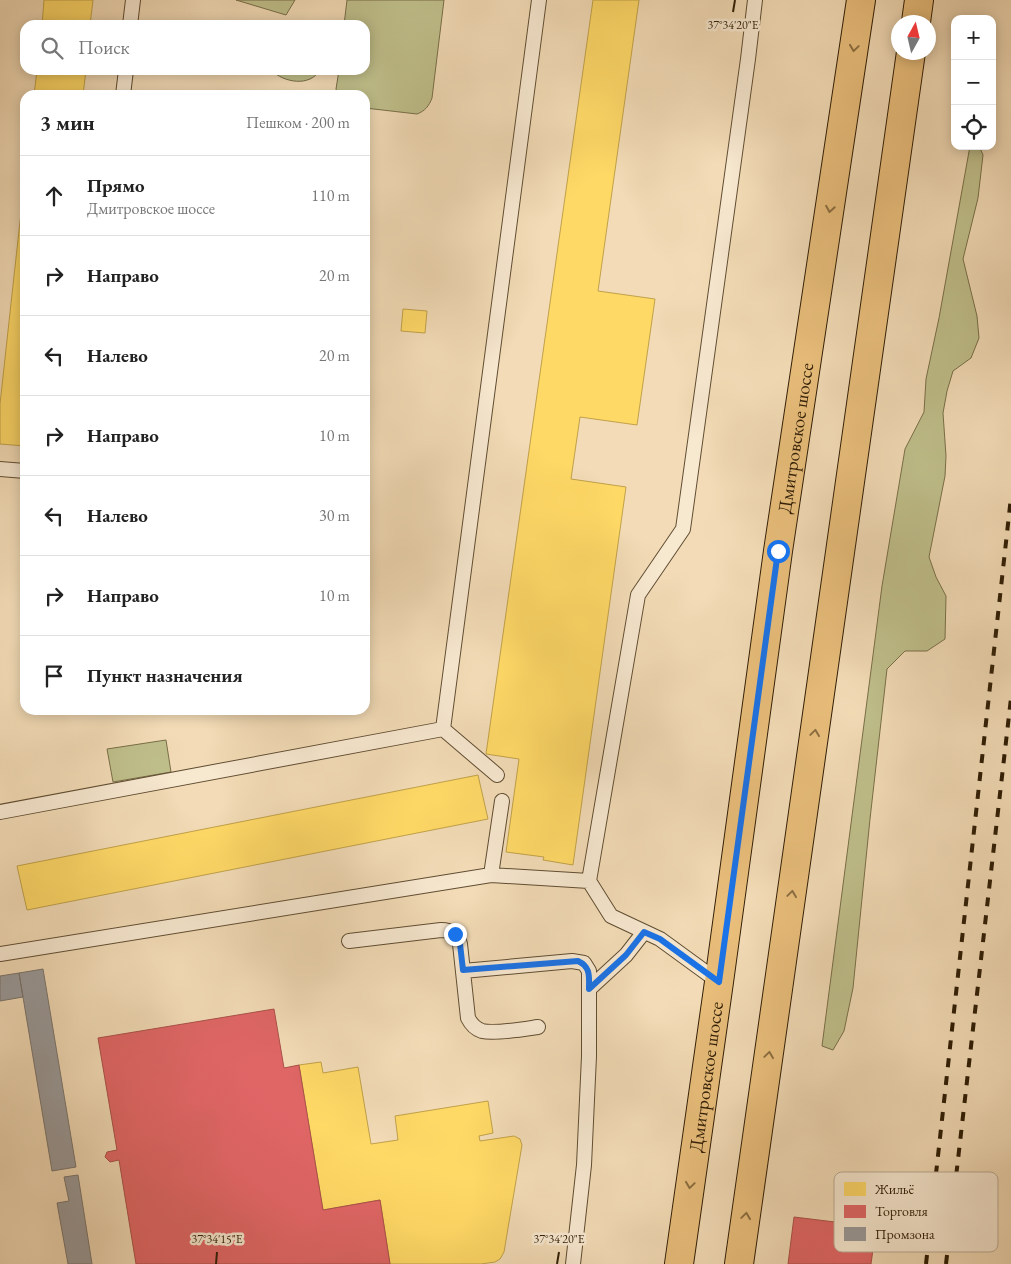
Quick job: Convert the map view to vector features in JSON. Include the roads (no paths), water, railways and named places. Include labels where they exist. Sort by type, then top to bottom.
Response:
[{"type":"main road","name":"Дмитровское шоссе","points":[[678,1264],[778,551],[861,0]]},
{"type":"main road","points":[[917,15],[919,0]]},
{"type":"main road","points":[[740,1264],[911,60]]},
{"type":"lane","points":[[131,20],[133,0]]},
{"type":"lane","points":[[442,729],[540,0]]},
{"type":"lane","points":[[719,982],[660,939],[611,916],[589,881],[638,595],[683,529],[748,59],[754,0]]},
{"type":"lane","points":[[124,90],[125,75]]},
{"type":"lane","points":[[0,469],[20,471]]},
{"type":"lane","points":[[0,812],[442,729],[497,774]]},
{"type":"lane","points":[[491,876],[502,802]]},
{"type":"lane","points":[[0,954],[491,876],[589,881]]},
{"type":"lane","points":[[349,941],[449,930],[458,938],[468,1018],[476,1028],[489,1032],[538,1028]]},
{"type":"lane","points":[[589,989],[626,955],[644,932]]},
{"type":"lane","points":[[463,970],[578,961],[584,964],[589,971],[589,1056],[584,1165],[573,1264]]},
{"type":"railway","points":[[936,1172],[1011,497]]},
{"type":"railway","points":[[957,1172],[1011,698]]},
{"type":"railway","points":[[926,1264],[927,1252]]},
{"type":"railway","points":[[946,1264],[947,1252]]}]
